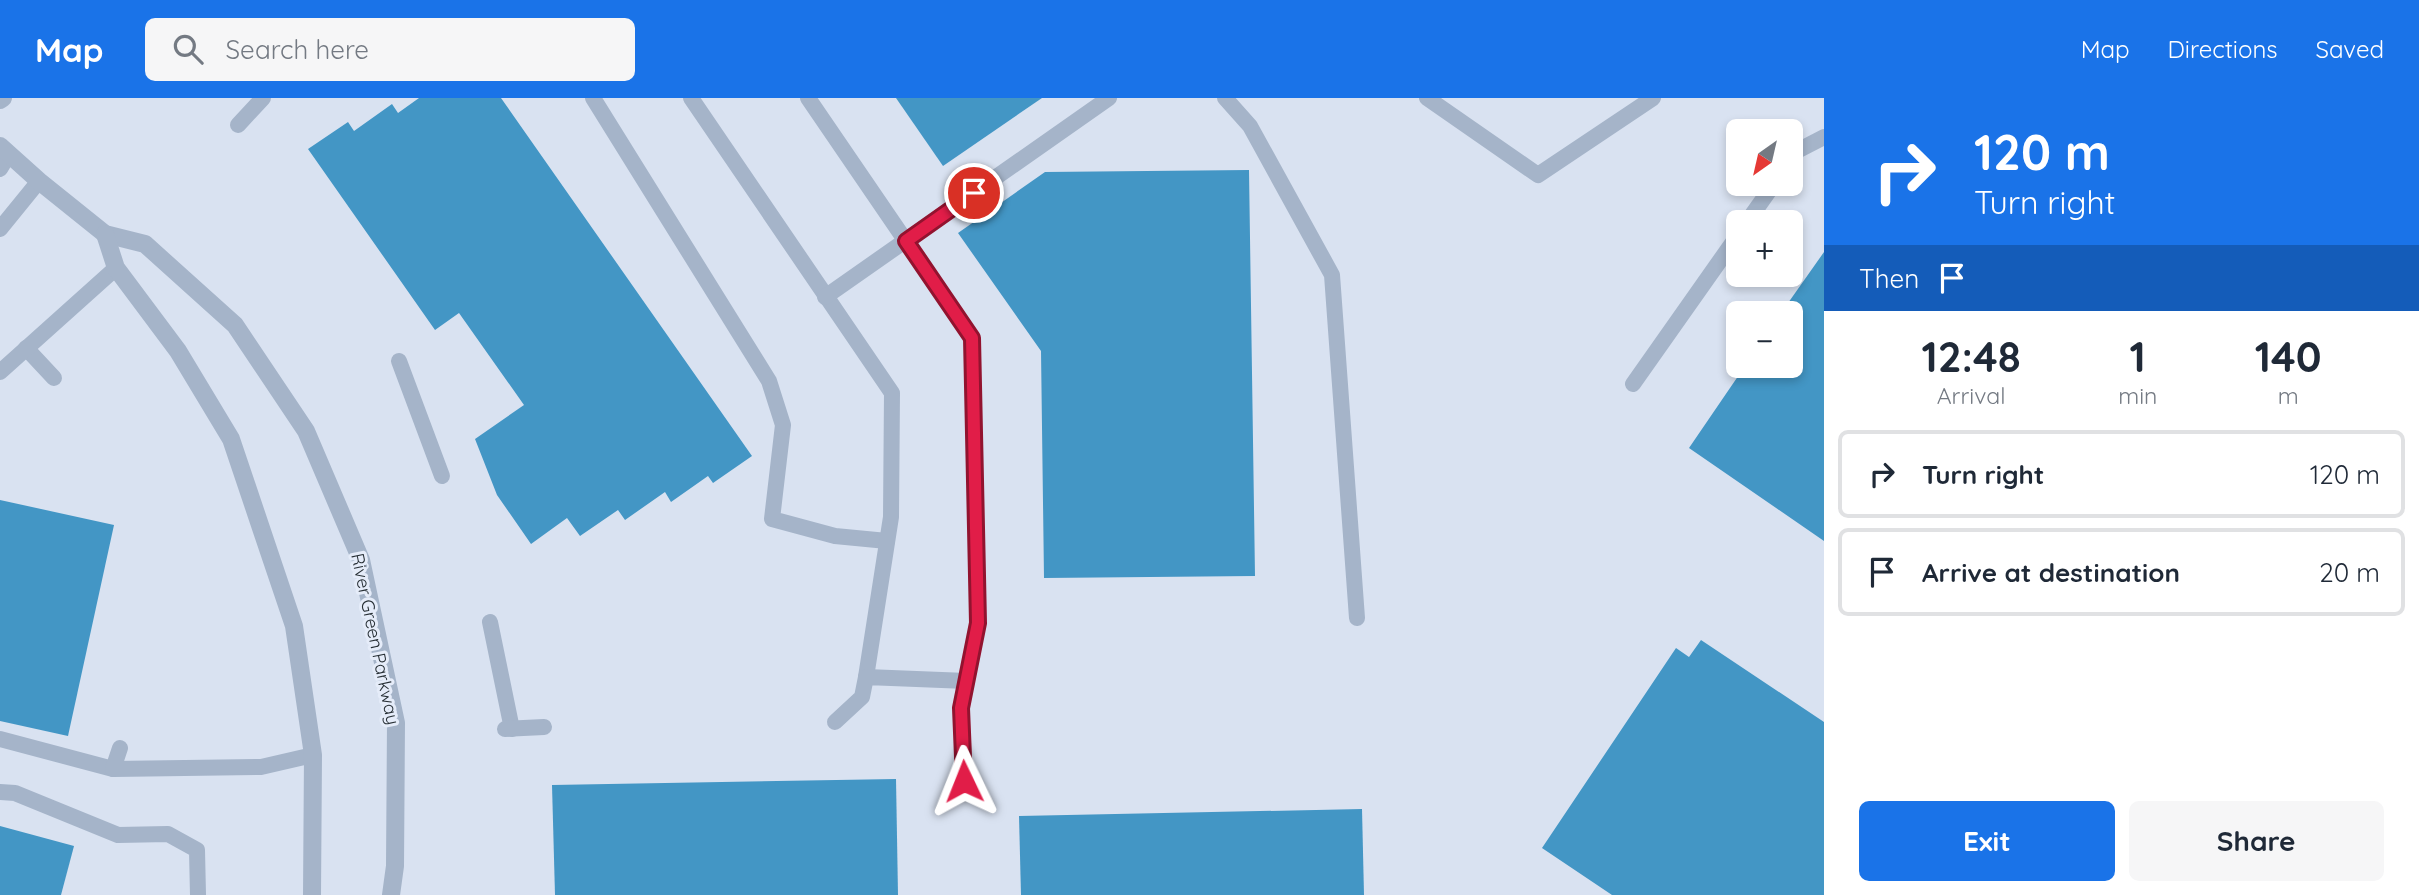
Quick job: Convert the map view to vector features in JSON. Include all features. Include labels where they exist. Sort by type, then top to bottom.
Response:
[{"type":"street","name":"River Green Parkway","points":[[3,157],[39,181],[106,234],[145,244],[235,325],[306,431],[361,560],[396,723],[395,866],[391,895]]},
{"type":"street","points":[[106,234],[116,268],[178,351],[231,439],[294,626],[313,755],[312,895]]},
{"type":"lane","points":[[238,125],[262,98]]},
{"type":"lane","points":[[593,98],[769,381],[783,425],[772,519],[835,536],[887,541]]},
{"type":"lane","points":[[691,98],[892,393],[891,517],[866,677],[862,696],[835,722]]},
{"type":"lane","points":[[808,98],[972,338],[978,623],[961,708],[964,781]]},
{"type":"lane","points":[[825,297],[1109,98]]},
{"type":"lane","points":[[1225,98],[1250,126],[1332,275],[1357,618]]},
{"type":"lane","points":[[1427,98],[1538,175],[1653,98]]},
{"type":"lane","points":[[1803,148],[1824,136]]},
{"type":"lane","points":[[0,229],[39,181]]},
{"type":"lane","points":[[1633,384],[1726,252]]},
{"type":"lane","points":[[0,372],[116,268]]},
{"type":"lane","points":[[26,348],[54,378]]},
{"type":"lane","points":[[399,361],[442,476]]},
{"type":"lane","points":[[490,622],[508,729],[544,727]]},
{"type":"lane","points":[[866,677],[967,681]]},
{"type":"lane","points":[[0,739],[113,768],[261,767],[313,755]]},
{"type":"lane","points":[[113,768],[120,748]]},
{"type":"lane","points":[[0,792],[15,793],[118,835],[168,834],[197,850],[198,895]]},
{"type":"building","points":[[419,98],[501,98],[752,456],[713,483],[708,476],[671,502],[665,492],[625,520],[618,510],[580,536],[567,518],[531,544],[497,495],[475,439],[524,405],[459,313],[435,330],[308,149],[348,122],[354,131],[392,104],[398,113]]},
{"type":"building","points":[[896,98],[1042,98],[943,166]]},
{"type":"building","points":[[1249,170],[1255,576],[1044,578],[1041,351],[958,233],[1045,172]]},
{"type":"building","points":[[1824,252],[1824,541],[1689,448],[1737,378],[1803,378],[1803,301],[1789,301],[1799,287],[1803,287],[1803,282]]},
{"type":"building","points":[[0,500],[114,525],[68,736],[0,721]]},
{"type":"building","points":[[1701,640],[1824,722],[1824,895],[1612,895],[1542,848],[1676,648],[1689,657]]},
{"type":"building","points":[[896,779],[898,895],[555,895],[552,785]]},
{"type":"building","points":[[1362,809],[1364,895],[1021,895],[1019,816]]},
{"type":"building","points":[[0,826],[74,846],[61,895],[0,895]]},
{"type":"route","points":[[964,781],[961,708],[978,623],[972,338],[906,241],[974,193]]}]
